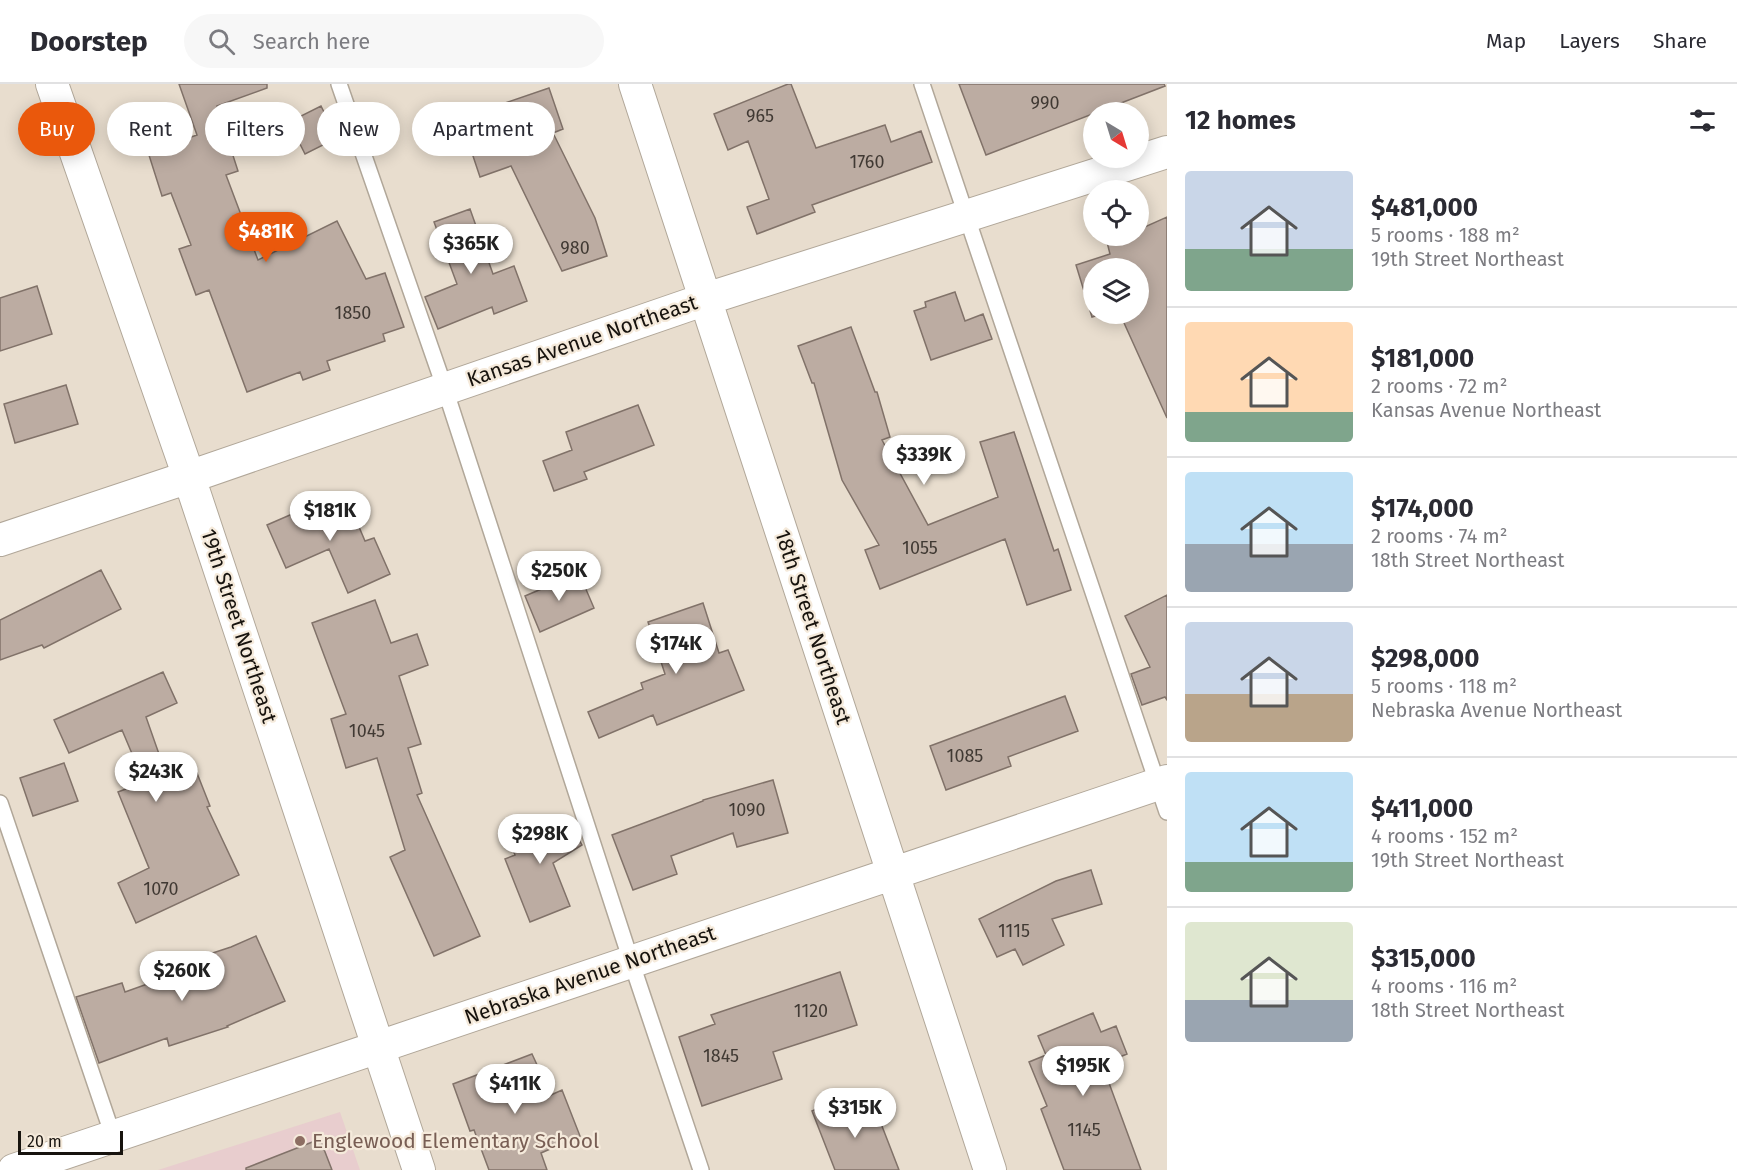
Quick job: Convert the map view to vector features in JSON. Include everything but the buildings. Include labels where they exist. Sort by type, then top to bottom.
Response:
[{"type":"street","name":"19th Street Northeast","points":[[52,84],[189,477],[379,1046],[418,1170]]},
{"type":"street","name":"18th Street Northeast","points":[[635,84],[990,1170]]},
{"type":"street","name":"Kansas Avenue Northeast","points":[[0,540],[706,299],[1167,152]]},
{"type":"street","name":"Nebraska Avenue Northeast","points":[[14,1170],[893,872],[1164,792]]},
{"type":"lane","points":[[339,84],[445,389],[701,1170]]},
{"type":"lane","points":[[922,84],[1164,792]]},
{"type":"lane","points":[[0,803],[113,1136]]},
{"type":"shaded area","name":"Englewood Elementary School","points":[[340,1112],[360,1170],[158,1170]]},
{"type":"place","name":"Englewood Elementary School","points":[[300,1141]]}]
